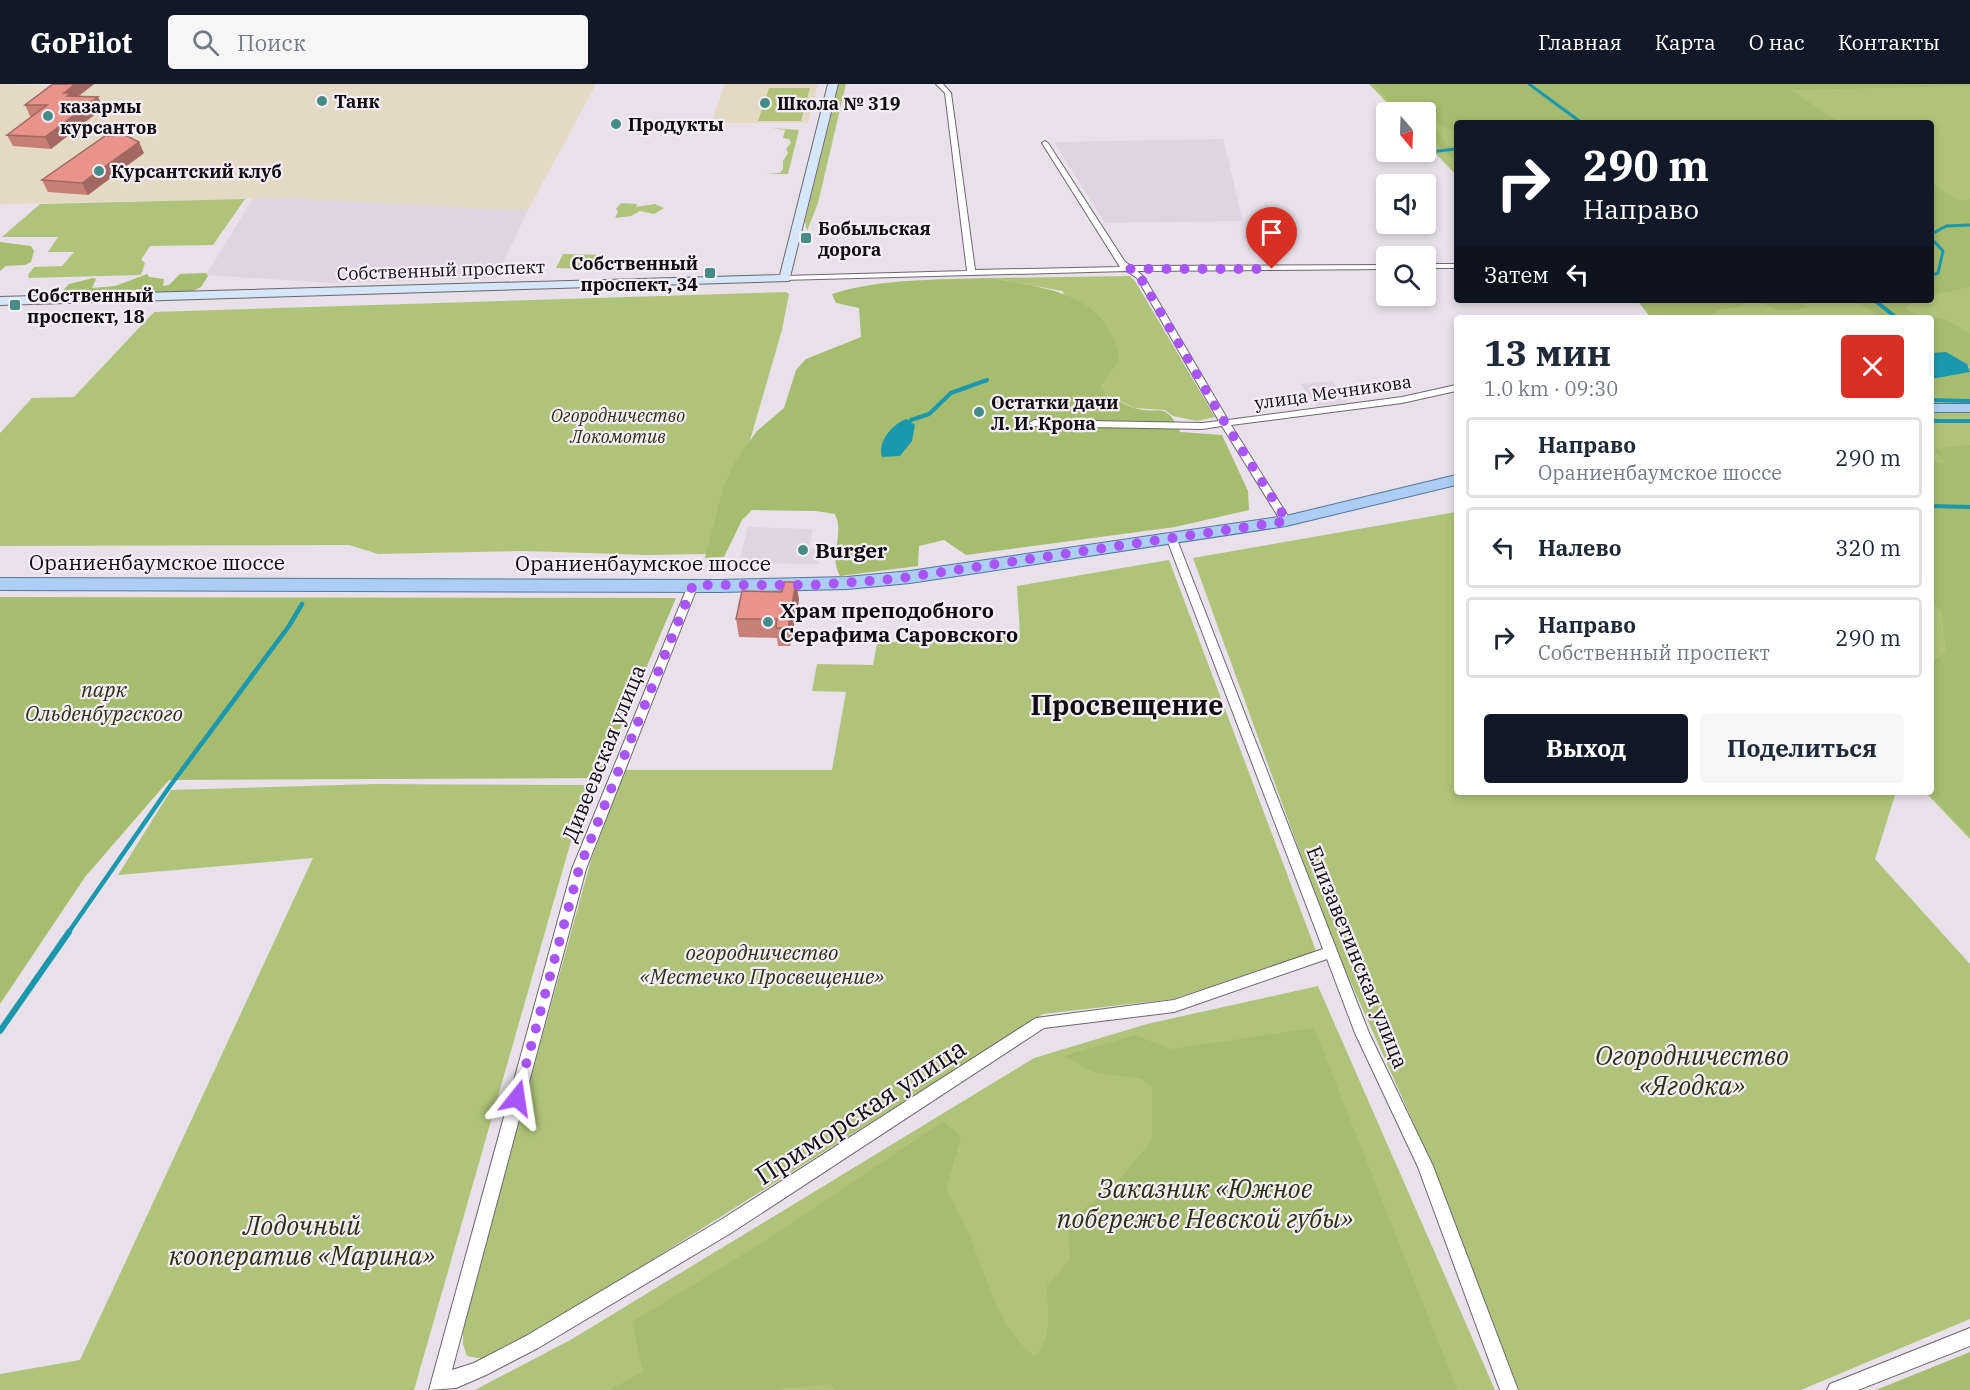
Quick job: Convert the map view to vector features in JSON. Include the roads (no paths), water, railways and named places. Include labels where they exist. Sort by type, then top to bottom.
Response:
[{"type":"main road","points":[[1934,408],[1970,408]]},
{"type":"main road","name":"Ораниенбаумское шоссе","points":[[0,584],[814,585],[879,580],[1287,521],[1454,480]]},
{"type":"street","points":[[785,278],[833,84]]},
{"type":"street","points":[[939,84],[948,93],[971,272]]},
{"type":"street","points":[[1045,143],[1122,264],[1140,277],[1225,423],[1287,521]]},
{"type":"street","points":[[1436,267],[1454,266]]},
{"type":"street","name":"Собственный проспект","points":[[0,301],[971,272],[1376,267]]},
{"type":"street","name":"улица Мечникова","points":[[1034,423],[1202,426],[1402,400],[1454,388]]},
{"type":"street","name":"Елизаветинская улица","points":[[1171,537],[1362,1033],[1425,1166],[1509,1390]]},
{"type":"street","name":"Дивеевская улица","points":[[439,1384],[579,869],[693,585]]},
{"type":"street","name":"Приморская улица","points":[[439,1384],[491,1364],[715,1233],[1041,1022],[1174,1006],[1331,952]]},
{"type":"street","points":[[1836,1390],[1970,1337]]},
{"type":"water","points":[[1946,352],[1967,364],[1970,372],[1934,378],[1934,353]]},
{"type":"water","points":[[907,419],[915,425],[912,441],[900,456],[882,457],[882,445],[887,434]]},
{"type":"waterway","points":[[1529,84],[1578,120]]},
{"type":"waterway","points":[[1438,151],[1454,149]]},
{"type":"waterway","points":[[1934,233],[1946,226],[1970,225]]},
{"type":"waterway","points":[[1934,241],[1943,251],[1938,273],[1934,274]]},
{"type":"waterway","points":[[1878,303],[1893,315]]},
{"type":"waterway","points":[[911,420],[929,414],[951,393],[987,380]]},
{"type":"waterway","points":[[1934,400],[1970,401]]},
{"type":"waterway","points":[[1934,421],[1970,421]]},
{"type":"waterway","points":[[1934,506],[1970,507]]},
{"type":"waterway","points":[[68,933],[170,786],[289,626],[302,604]]},
{"type":"waterway","points":[[0,1031],[69,932]]},
{"type":"place","name":"Танк","points":[[322,101]]},
{"type":"place","name":"Школа № 319","points":[[765,103]]},
{"type":"place","name":"казармы курсантов","points":[[48,116]]},
{"type":"place","name":"Продукты","points":[[616,124]]},
{"type":"place","name":"Курсантский клуб","points":[[99,171]]},
{"type":"place","name":"Бобыльская дорога","points":[[806,238]]},
{"type":"place","name":"Собственный проспект, 34","points":[[710,273]]},
{"type":"place","name":"Собственный проспект, 18","points":[[15,305]]},
{"type":"place","name":"Остатки дачи Л. И. Крона","points":[[979,412]]},
{"type":"place","name":"Burger","points":[[803,550]]},
{"type":"place","name":"Храм преподобного Серафима Саровского","points":[[768,622]]},
{"type":"district","name":"Просвещение","points":[[1127,704]]},
{"type":"park label","name":"Огородничество Локомотив","points":[[618,425]]},
{"type":"park label","name":"парк Ольденбургского","points":[[104,701]]},
{"type":"park label","name":"огородничество «Местечко Просвещение»","points":[[762,964]]},
{"type":"park label","name":"Огородничество «Ягодка»","points":[[1692,1070]]},
{"type":"park label","name":"Заказник «Южное побережье Невской губы»","points":[[1205,1203]]},
{"type":"park label","name":"Лодочный кооператив «Марина»","points":[[302,1240]]}]
